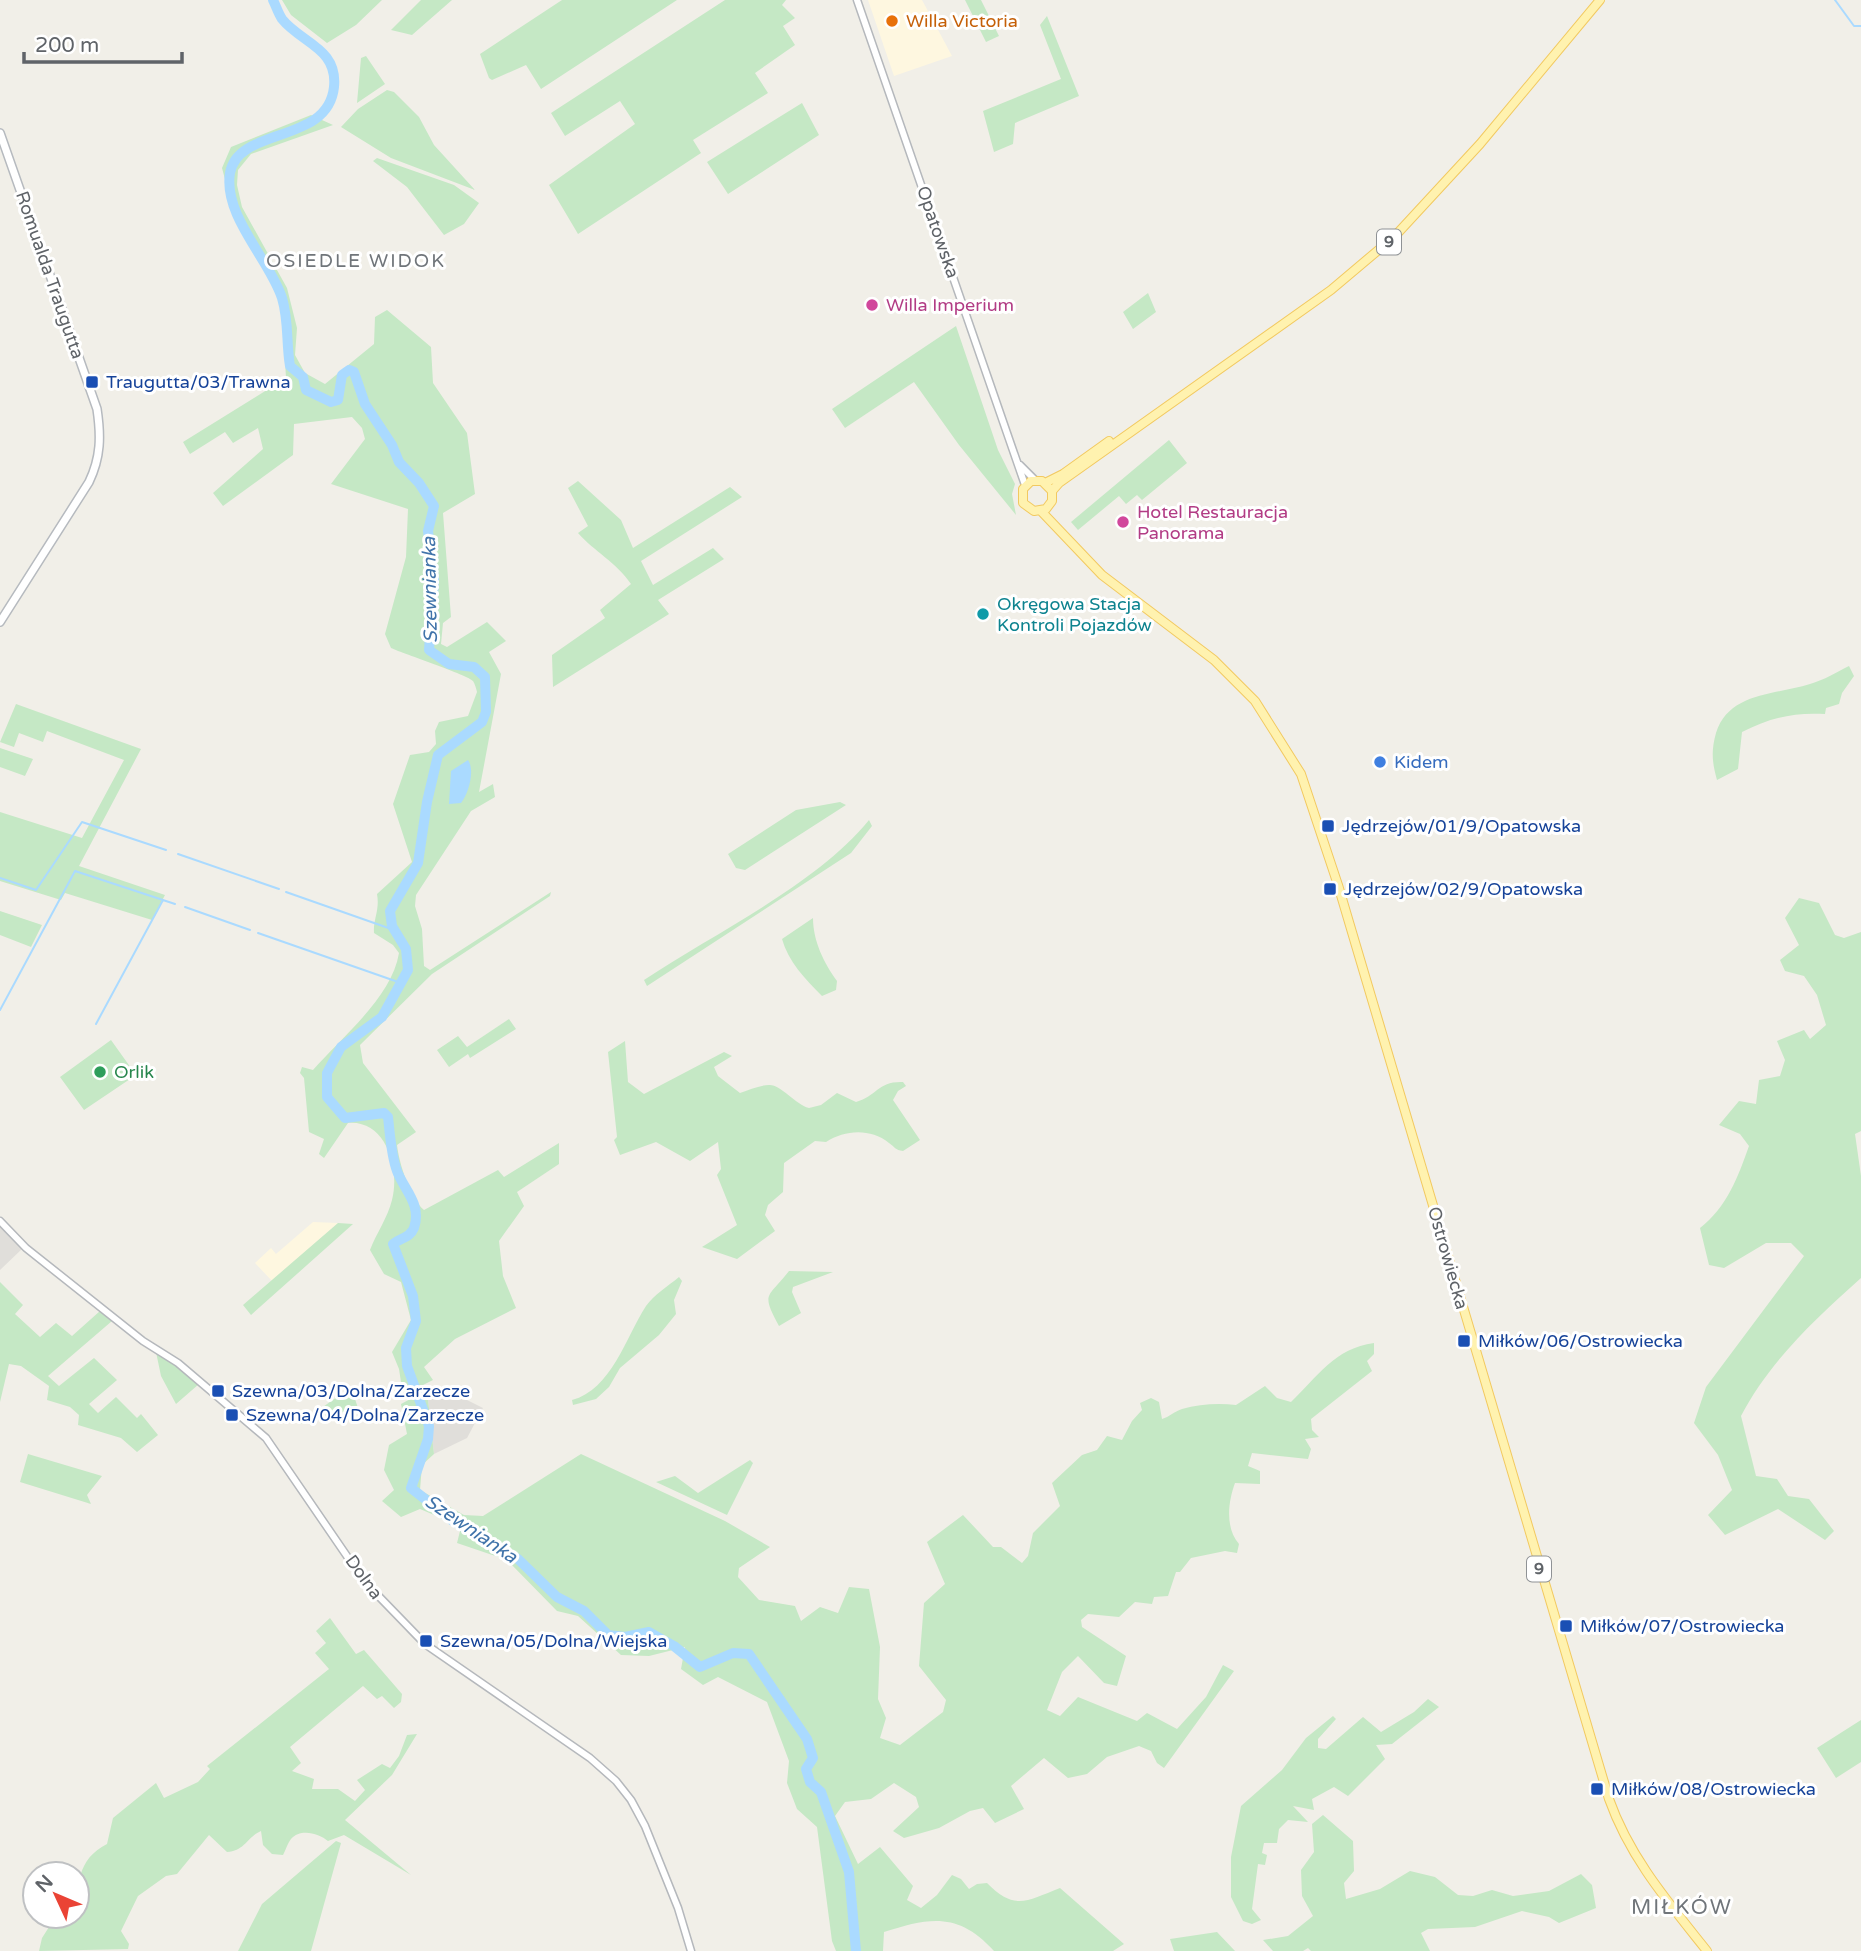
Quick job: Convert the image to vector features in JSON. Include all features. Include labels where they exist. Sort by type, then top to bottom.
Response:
[{"type":"main road","name":"9","points":[[1057,525],[1050,505],[1052,491],[1130,430],[1331,290],[1395,236],[1480,144],[1600,0]]},
{"type":"main road","name":"Romualda Traugutta","points":[[0,133],[97,409],[100,443],[98,461],[79,497],[0,622]]},
{"type":"main road","name":"9","points":[[1045,482],[1063,474],[1115,436],[1130,430]]},
{"type":"main road","points":[[1025,485],[1035,480],[1045,482],[1052,491]]},
{"type":"main road","name":"9","points":[[1025,485],[1021,494],[1023,503],[1029,510],[1041,511],[1057,525]]},
{"type":"main road","points":[[1041,511],[1050,505]]},
{"type":"main road","name":"Ostrowiecka","points":[[1057,525],[1102,575],[1204,651],[1237,681],[1270,723],[1305,785],[1338,884],[1609,1799],[1626,1843],[1707,1951]]},
{"type":"street","name":"Opatowska","points":[[857,0],[1025,485]]},
{"type":"street","name":"Opatowska","points":[[1019,464],[1035,480]]},
{"type":"street","name":"Dolna","points":[[0,1221],[13,1237],[61,1277],[143,1341],[178,1363],[266,1438],[364,1581],[425,1644],[590,1758],[616,1781],[631,1800],[645,1826],[678,1908],[691,1951]]},
{"type":"shaded area","points":[[868,0],[922,0],[952,56],[894,76]]},
{"type":"shaded area","points":[[313,1222],[338,1223],[272,1281],[255,1263],[271,1248],[276,1254]]},
{"type":"shaded area","points":[[0,1225],[22,1249],[0,1270]]},
{"type":"shaded area","points":[[437,1385],[483,1408],[467,1438],[434,1454],[427,1390]]},
{"type":"green space","points":[[282,0],[382,0],[356,25],[327,43],[291,15]]},
{"type":"green space","points":[[421,0],[452,0],[412,35],[391,30]]},
{"type":"green space","points":[[562,0],[677,0],[541,89],[526,65],[492,80],[489,78],[480,54]]},
{"type":"green space","points":[[725,0],[786,0],[782,5],[795,18],[783,26],[795,45],[755,73],[768,93],[693,140],[701,153],[578,234],[549,185],[635,124],[620,101],[565,136],[551,113]]},
{"type":"green space","points":[[965,0],[981,0],[999,36],[986,42]]},
{"type":"green space","points":[[1047,16],[1079,96],[1015,123],[1013,144],[994,152],[983,111],[1061,79],[1040,25]]},
{"type":"green space","points":[[366,56],[385,84],[357,103],[361,58]]},
{"type":"green space","points":[[387,90],[394,92],[419,117],[434,145],[475,190],[391,158],[341,127],[358,109]]},
{"type":"green space","points":[[802,103],[819,135],[728,194],[707,162]]},
{"type":"green space","points":[[311,115],[333,125],[251,154],[238,170],[237,185],[242,207],[287,288],[297,328],[295,355],[305,373],[325,384],[374,344],[375,317],[387,310],[431,347],[433,383],[467,433],[475,494],[443,513],[451,617],[443,623],[441,644],[447,647],[487,622],[506,641],[489,652],[501,674],[479,792],[493,784],[495,797],[471,811],[416,895],[415,906],[422,929],[424,966],[430,970],[551,892],[550,896],[432,974],[360,1045],[363,1063],[416,1132],[397,1145],[406,1180],[424,1210],[498,1170],[504,1177],[559,1143],[559,1164],[517,1192],[524,1206],[499,1241],[503,1276],[516,1308],[455,1339],[424,1367],[433,1380],[403,1395],[399,1369],[392,1352],[411,1320],[401,1282],[384,1274],[370,1250],[392,1200],[394,1175],[388,1149],[372,1130],[361,1124],[348,1123],[324,1158],[319,1154],[324,1139],[309,1132],[304,1078],[300,1073],[302,1067],[313,1070],[364,1016],[387,985],[399,953],[393,945],[374,933],[377,894],[412,862],[393,804],[410,755],[429,752],[436,744],[435,731],[439,722],[468,716],[477,692],[469,678],[391,648],[385,634],[406,557],[408,509],[331,484],[365,439],[362,428],[352,417],[294,424],[293,455],[223,506],[213,493],[263,449],[258,428],[233,443],[225,432],[190,454],[183,442],[286,378],[282,309],[275,287],[234,213],[222,168],[231,147]]},
{"type":"green space","points":[[377,158],[454,185],[479,203],[464,224],[444,235],[407,187],[373,161]]},
{"type":"green space","points":[[1148,293],[1156,312],[1133,329],[1123,312]]},
{"type":"green space","points":[[956,326],[998,450],[1015,484],[1012,494],[1016,515],[959,445],[914,382],[845,428],[832,409]]},
{"type":"green space","points":[[1169,440],[1187,463],[1142,500],[1137,495],[1126,504],[1119,496],[1078,530],[1071,522]]},
{"type":"green space","points":[[578,481],[621,520],[633,548],[730,487],[742,497],[641,561],[653,585],[713,548],[724,559],[658,600],[669,614],[553,687],[552,655],[605,618],[600,610],[631,584],[619,569],[578,533],[588,526],[568,488]]},
{"type":"green space","points":[[1849,666],[1854,676],[1842,693],[1839,704],[1826,708],[1825,714],[1782,717],[1742,732],[1738,769],[1717,780],[1713,756],[1714,739],[1722,720],[1731,710],[1755,697],[1815,682]]},
{"type":"green space","points":[[16,704],[141,749],[79,866],[165,895],[152,920],[65,893],[61,900],[0,881],[0,812],[82,838],[124,760],[47,731],[43,742],[19,733],[14,747],[0,742]]},
{"type":"green space","points":[[0,748],[33,759],[25,776],[0,767]]},
{"type":"green space","points":[[840,802],[846,805],[745,870],[736,868],[728,854],[796,810]]},
{"type":"green space","points":[[869,820],[872,826],[851,853],[647,986],[644,980],[793,887],[847,844]]},
{"type":"green space","points":[[1799,898],[1819,903],[1835,935],[1844,938],[1861,932],[1861,1131],[1855,1134],[1861,1176],[1861,1278],[1779,1359],[1741,1416],[1756,1476],[1777,1479],[1788,1496],[1809,1499],[1834,1531],[1825,1540],[1778,1509],[1725,1535],[1708,1515],[1732,1490],[1718,1455],[1694,1423],[1706,1387],[1804,1256],[1791,1243],[1766,1243],[1724,1268],[1709,1265],[1700,1228],[1718,1211],[1724,1201],[1736,1180],[1749,1146],[1740,1134],[1719,1125],[1739,1101],[1756,1104],[1759,1080],[1780,1076],[1785,1060],[1777,1041],[1804,1030],[1810,1039],[1826,1025],[1817,995],[1804,976],[1785,971],[1780,960],[1799,945],[1785,918]]},
{"type":"green space","points":[[0,911],[42,925],[31,947],[0,935]]},
{"type":"green space","points":[[813,918],[820,951],[837,981],[836,990],[822,996],[793,962],[782,939]]},
{"type":"green space","points":[[509,1019],[516,1029],[470,1058],[468,1054],[449,1067],[437,1050],[458,1036],[467,1047]]},
{"type":"green space","name":"Orlik","points":[[111,1040],[136,1075],[84,1110],[60,1077]]},
{"type":"green space","points":[[625,1041],[628,1082],[644,1094],[724,1052],[732,1056],[714,1067],[718,1076],[740,1093],[769,1085],[809,1108],[821,1105],[837,1093],[856,1102],[883,1086],[903,1082],[906,1086],[898,1091],[893,1100],[920,1140],[903,1151],[882,1138],[858,1132],[841,1135],[826,1142],[815,1141],[784,1163],[783,1192],[768,1205],[765,1215],[775,1231],[737,1259],[702,1247],[737,1225],[717,1175],[721,1169],[718,1142],[690,1161],[656,1142],[620,1155],[614,1140],[617,1137],[608,1052]]},
{"type":"green space","points":[[338,1223],[353,1224],[251,1315],[243,1305]]},
{"type":"green space","points":[[789,1271],[833,1272],[793,1287],[792,1292],[801,1313],[779,1326],[768,1301],[771,1292]]},
{"type":"green space","points":[[679,1277],[682,1281],[674,1300],[676,1314],[659,1335],[620,1368],[609,1387],[596,1399],[573,1405],[572,1400],[586,1394],[607,1374],[649,1302]]},
{"type":"green space","points":[[0,1282],[23,1305],[15,1314],[40,1337],[56,1323],[72,1336],[100,1311],[112,1321],[48,1376],[59,1386],[94,1358],[117,1380],[89,1404],[98,1413],[116,1397],[137,1418],[141,1414],[158,1435],[137,1452],[121,1438],[78,1425],[79,1415],[70,1407],[47,1400],[49,1386],[21,1366],[9,1364],[0,1402]]},
{"type":"green space","points":[[1374,1343],[1374,1354],[1367,1361],[1372,1371],[1311,1419],[1312,1430],[1319,1437],[1305,1439],[1311,1449],[1308,1459],[1252,1453],[1248,1466],[1260,1471],[1260,1484],[1235,1483],[1231,1498],[1229,1515],[1231,1530],[1239,1544],[1237,1553],[1225,1551],[1191,1558],[1180,1572],[1176,1572],[1168,1596],[1154,1597],[1152,1604],[1135,1602],[1119,1617],[1088,1614],[1081,1620],[1082,1627],[1126,1656],[1117,1686],[1104,1683],[1078,1656],[1062,1672],[1047,1710],[1060,1716],[1078,1697],[1137,1721],[1147,1713],[1177,1729],[1206,1697],[1223,1665],[1234,1671],[1164,1768],[1157,1763],[1151,1751],[1139,1746],[1107,1757],[1087,1774],[1068,1778],[1044,1758],[1011,1786],[1024,1809],[995,1823],[983,1808],[970,1811],[939,1828],[904,1838],[893,1831],[919,1807],[916,1797],[894,1783],[871,1799],[845,1802],[835,1816],[858,1864],[880,1847],[913,1886],[907,1900],[921,1908],[937,1895],[952,1875],[961,1879],[969,1889],[977,1884],[987,1883],[1005,1897],[1021,1901],[1060,1888],[1124,1944],[1113,1951],[994,1951],[969,1929],[943,1921],[930,1921],[884,1932],[883,1951],[836,1951],[832,1941],[817,1827],[797,1809],[787,1783],[789,1761],[767,1702],[718,1677],[703,1685],[681,1669],[685,1647],[649,1656],[621,1655],[578,1616],[557,1611],[507,1560],[457,1543],[460,1531],[439,1517],[420,1509],[401,1517],[382,1501],[394,1490],[384,1470],[389,1445],[407,1434],[401,1404],[427,1390],[434,1454],[422,1465],[420,1490],[464,1515],[483,1516],[581,1454],[725,1521],[770,1547],[739,1568],[738,1577],[759,1600],[795,1606],[801,1621],[820,1607],[838,1613],[849,1587],[869,1589],[880,1647],[878,1699],[886,1718],[880,1738],[900,1745],[943,1712],[946,1700],[919,1666],[924,1603],[945,1584],[927,1542],[963,1515],[993,1547],[1001,1547],[1022,1563],[1028,1556],[1033,1533],[1060,1506],[1052,1483],[1082,1455],[1097,1450],[1107,1436],[1122,1440],[1132,1421],[1142,1410],[1140,1403],[1151,1398],[1159,1402],[1162,1419],[1179,1410],[1195,1406],[1236,1405],[1265,1386],[1277,1398],[1291,1402],[1337,1357],[1360,1346]]},
{"type":"green space","points":[[156,1352],[199,1384],[176,1404],[161,1376]]},
{"type":"green space","points":[[351,1387],[358,1408],[299,1424]]},
{"type":"green space","points":[[28,1454],[102,1476],[87,1495],[91,1504],[20,1482]]},
{"type":"green space","points":[[750,1460],[753,1463],[727,1515],[656,1482],[675,1476],[698,1493]]},
{"type":"green space","points":[[330,1618],[356,1654],[364,1650],[402,1694],[401,1702],[394,1708],[382,1696],[377,1699],[363,1686],[290,1747],[301,1763],[292,1771],[314,1779],[312,1789],[338,1789],[355,1801],[365,1790],[357,1780],[382,1764],[390,1768],[399,1756],[407,1735],[417,1734],[392,1775],[345,1820],[411,1875],[344,1835],[328,1841],[315,1834],[299,1834],[291,1839],[283,1855],[272,1854],[263,1845],[261,1831],[238,1849],[227,1852],[209,1835],[177,1874],[166,1876],[138,1896],[121,1931],[129,1944],[128,1949],[39,1951],[47,1930],[91,1930],[91,1860],[88,1860],[107,1844],[113,1818],[156,1783],[164,1798],[198,1782],[210,1769],[207,1766],[329,1669],[315,1653],[326,1643],[316,1631]]},
{"type":"green space","points":[[1428,1699],[1439,1707],[1392,1744],[1376,1745],[1385,1759],[1348,1796],[1334,1787],[1312,1799],[1314,1810],[1293,1806],[1308,1822],[1288,1820],[1279,1829],[1277,1843],[1264,1843],[1262,1853],[1267,1855],[1265,1865],[1258,1864],[1252,1909],[1261,1920],[1252,1924],[1243,1921],[1231,1897],[1231,1857],[1241,1806],[1282,1770],[1306,1738],[1333,1716],[1336,1719],[1318,1739],[1318,1748],[1326,1749],[1363,1717],[1381,1732],[1414,1712]]},
{"type":"green space","points":[[1861,1720],[1861,1762],[1836,1778],[1817,1748]]},
{"type":"green space","points":[[1323,1815],[1353,1841],[1354,1871],[1344,1883],[1346,1899],[1380,1889],[1410,1871],[1435,1877],[1458,1895],[1473,1896],[1492,1890],[1513,1896],[1549,1891],[1581,1874],[1592,1885],[1596,1908],[1559,1923],[1549,1917],[1522,1911],[1475,1927],[1428,1929],[1421,1933],[1430,1951],[1311,1951],[1308,1948],[1303,1951],[1273,1951],[1263,1940],[1288,1936],[1313,1916],[1302,1896],[1301,1870],[1314,1852],[1312,1824]]},
{"type":"green space","points":[[336,1841],[341,1843],[311,1951],[238,1951],[262,1904]]},
{"type":"green space","points":[[1217,1932],[1235,1951],[1174,1951],[1170,1939]]},
{"type":"water","points":[[468,760],[471,775],[466,793],[461,803],[449,804],[451,771]]},
{"type":"waterway","name":"Szewnianka","points":[[273,0],[282,19],[317,47],[330,63],[334,74],[334,87],[328,105],[316,118],[249,148],[237,158],[230,173],[233,205],[282,298],[290,366],[303,377],[306,390],[331,402],[338,400],[342,375],[349,370],[354,372],[365,404],[392,445],[399,462],[419,483],[434,506],[428,531],[434,580],[429,650],[449,664],[474,667],[485,677],[486,712],[482,722],[438,755],[427,802],[418,863],[390,911],[392,926],[406,949],[408,970],[382,1017],[341,1047],[327,1073],[327,1097],[345,1118],[384,1113],[388,1117],[395,1165],[416,1212],[412,1231],[393,1244],[413,1296],[416,1321],[406,1348],[407,1366],[429,1426],[428,1439],[411,1488],[453,1521],[518,1559],[557,1597],[584,1611],[608,1635],[625,1637],[649,1632],[674,1646],[700,1667],[733,1653],[749,1654],[807,1739],[813,1758],[806,1769],[810,1782],[821,1792],[849,1872],[856,1951]]},
{"type":"waterway","points":[[1835,0],[1854,26],[1861,26]]},
{"type":"waterway","points":[[0,878],[36,890],[82,822],[166,850]]},
{"type":"waterway","points":[[178,854],[279,889]]},
{"type":"waterway","points":[[0,1010],[75,871],[175,904]]},
{"type":"waterway","points":[[286,892],[394,930]]},
{"type":"waterway","points":[[96,1024],[163,900]]},
{"type":"waterway","points":[[185,907],[250,930]]},
{"type":"waterway","points":[[258,933],[401,983]]},
{"type":"place","name":"Willa Victoria","points":[[892,21]]},
{"type":"place","name":"Willa Imperium","points":[[872,305]]},
{"type":"place","name":"Traugutta/03/Trawna","points":[[92,382]]},
{"type":"place","name":"Hotel Restauracja Panorama","points":[[1123,522]]},
{"type":"place","name":"Okręgowa Stacja Kontroli Pojazdów","points":[[983,614]]},
{"type":"place","name":"Kidem","points":[[1380,762]]},
{"type":"place","name":"Jędrzejów/01/9/Opatowska","points":[[1328,826]]},
{"type":"place","name":"Jędrzejów/02/9/Opatowska","points":[[1330,889]]},
{"type":"place","name":"Orlik","points":[[100,1072]]},
{"type":"place","name":"Miłków/06/Ostrowiecka","points":[[1464,1341]]},
{"type":"place","name":"Szewna/03/Dolna/Zarzecze","points":[[218,1391]]},
{"type":"place","name":"Szewna/04/Dolna/Zarzecze","points":[[232,1415]]},
{"type":"place","name":"Miłków/07/Ostrowiecka","points":[[1566,1626]]},
{"type":"place","name":"Szewna/05/Dolna/Wiejska","points":[[426,1641]]},
{"type":"place","name":"Miłków/08/Ostrowiecka","points":[[1597,1789]]},
{"type":"district","name":"OSIEDLE WIDOK","points":[[356,261]]},
{"type":"district","name":"MIŁKÓW","points":[[1682,1907]]}]
